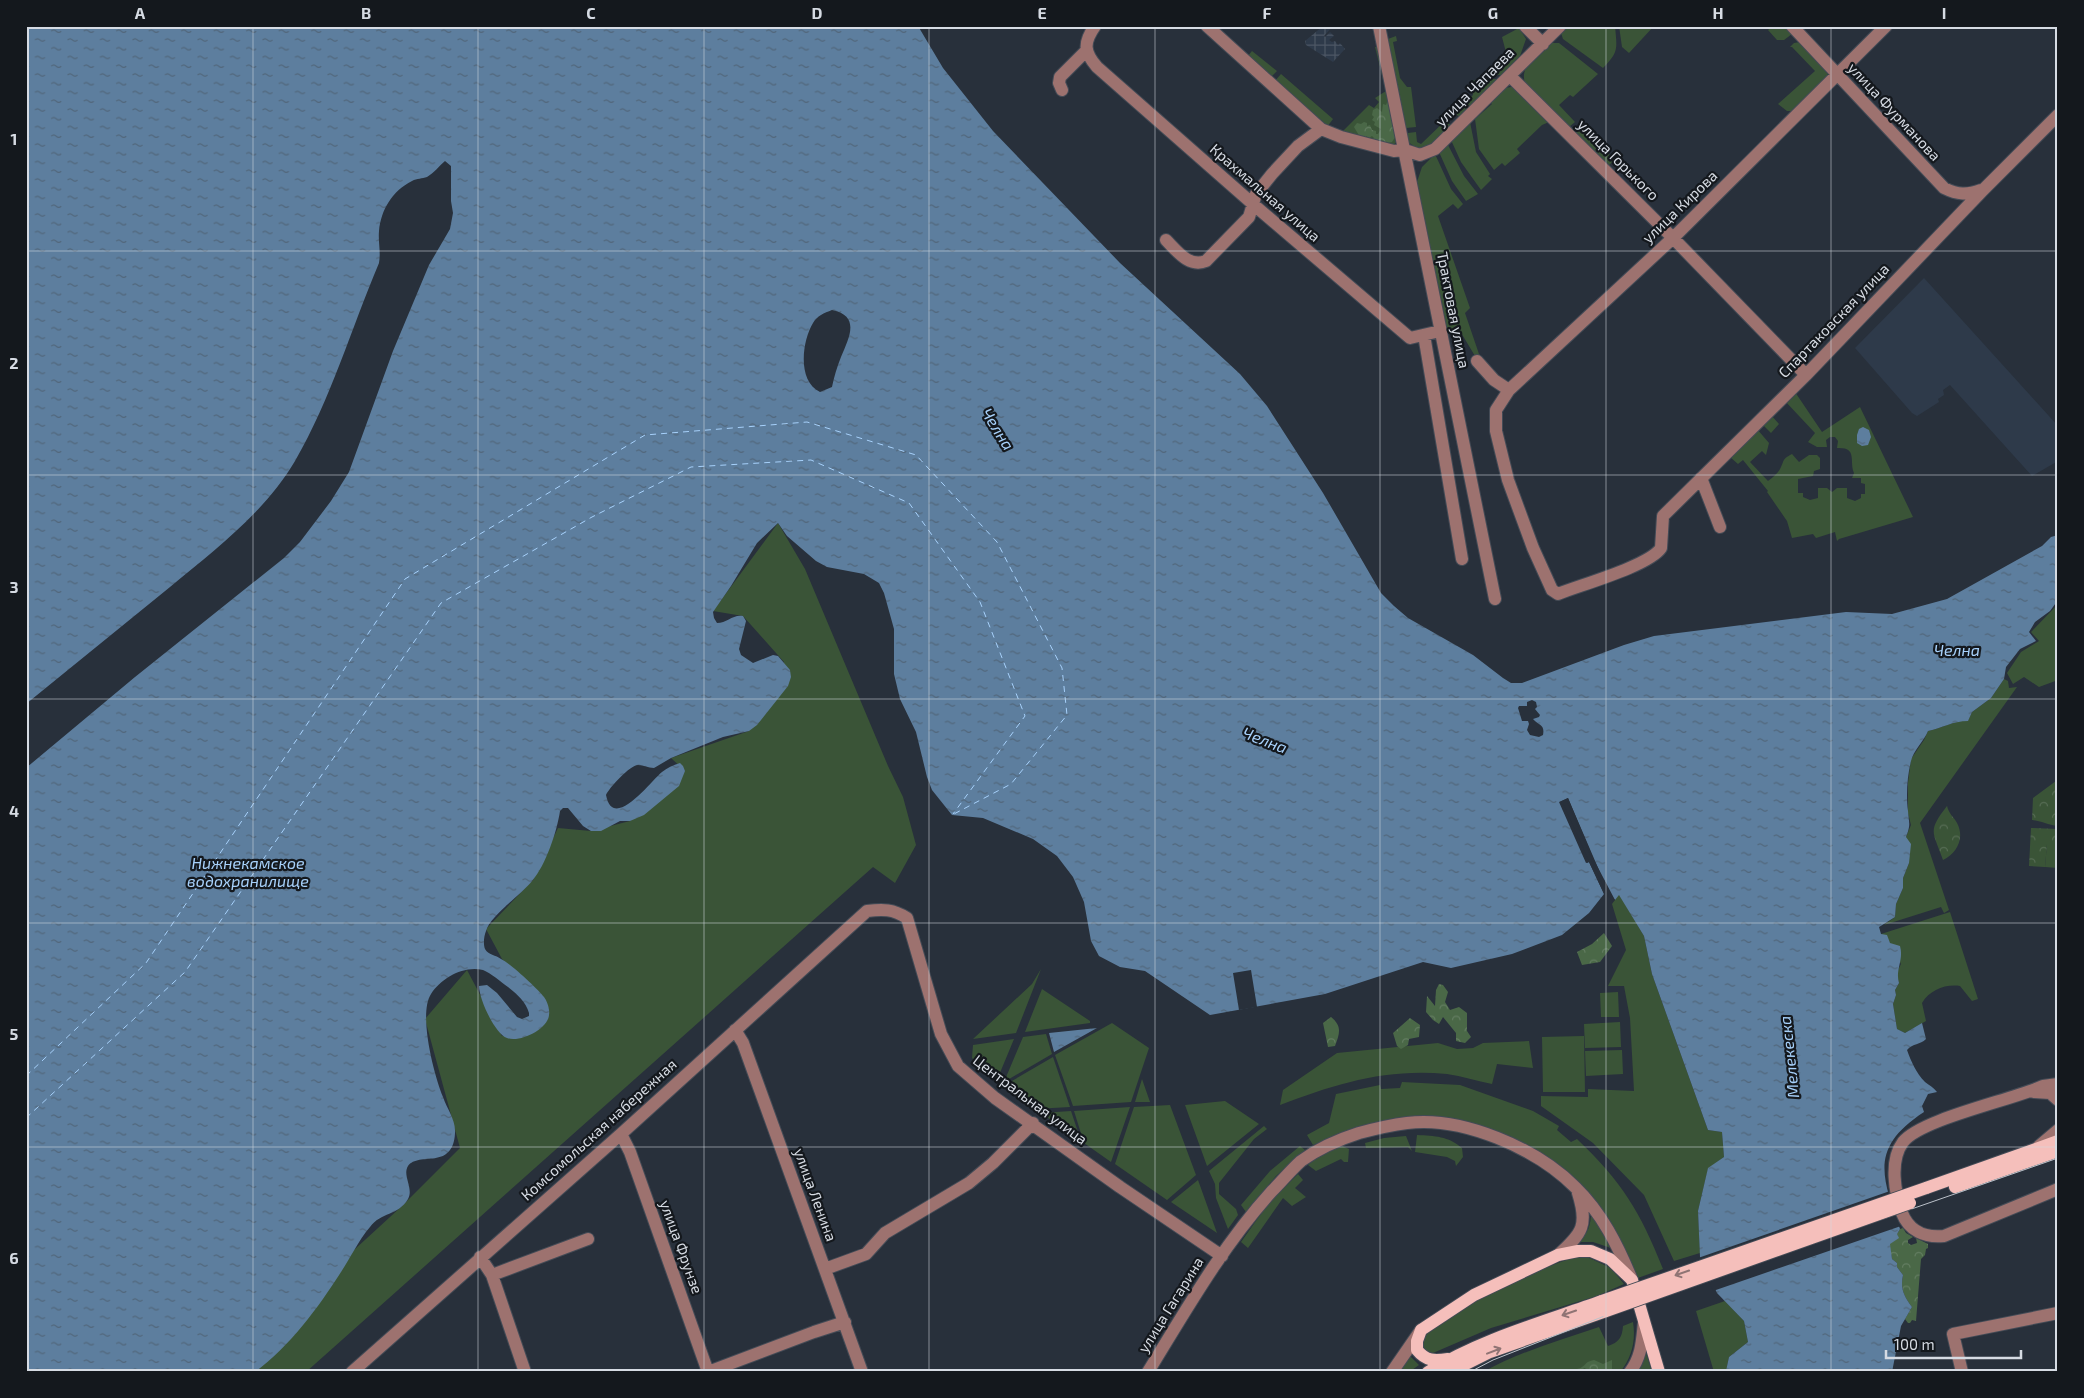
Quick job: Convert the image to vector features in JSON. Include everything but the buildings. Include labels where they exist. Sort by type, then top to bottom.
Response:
[{"type":"main road","points":[[1928,1192],[2058,1141]]},
{"type":"main road","points":[[1428,1372],[1449,1365],[1489,1341],[1604,1306],[1928,1192],[2058,1151]]},
{"type":"main road","points":[[1449,1365],[1424,1358],[1416,1350],[1416,1341],[1421,1330],[1474,1295],[1558,1255],[1583,1251],[1600,1253],[1610,1259],[1632,1280],[1659,1372]]},
{"type":"street","points":[[1062,90],[1059,83],[1060,77],[1086,48],[1089,35],[1095,26]]},
{"type":"street","points":[[1166,240],[1188,260],[1200,263],[1206,261],[1249,217],[1256,194],[1272,174],[1298,146],[1321,129],[1207,26]]},
{"type":"street","name":"Трактовая улица","points":[[1379,26],[1495,599]]},
{"type":"street","points":[[1525,26],[1542,44]]},
{"type":"street","name":"улица Чапаева","points":[[1321,129],[1356,142],[1394,151],[1405,150],[1420,155],[1435,149],[1560,26]]},
{"type":"street","name":"улица Фурманова","points":[[1792,26],[1944,188],[1954,194],[1967,195],[1983,190]]},
{"type":"street","name":"улица Кирова","points":[[1653,557],[1558,594],[1552,590],[1533,548],[1508,480],[1496,431],[1496,410],[1509,390],[1673,238],[1886,26]]},
{"type":"street","name":"Крахмальная улица","points":[[1086,48],[1088,56],[1097,67],[1254,205],[1410,338],[1440,331]]},
{"type":"street","name":"улица Горького","points":[[1510,76],[1673,238],[1806,375]]},
{"type":"street","name":"Спартаковская улица","points":[[1653,557],[1661,548],[1663,516],[1806,375],[1983,190],[2058,115]]},
{"type":"street","points":[[1424,335],[1462,559]]},
{"type":"street","points":[[1477,361],[1494,380],[1509,390]]},
{"type":"street","points":[[1701,478],[1720,527]]},
{"type":"street","name":"Центральная улица","points":[[867,911],[884,909],[896,911],[907,918],[941,1034],[955,1063],[995,1098],[1120,1187],[1222,1256]]},
{"type":"street","name":"Комсомольская набережная","points":[[353,1371],[621,1134],[867,911]]},
{"type":"street","name":"улица Ленина","points":[[735,1030],[742,1043],[862,1372]]},
{"type":"street","points":[[2058,1084],[2044,1086],[2029,1093],[1935,1122],[1910,1136],[1902,1143],[1896,1162],[1895,1184],[1898,1201],[1906,1222],[1915,1232],[1937,1237],[1944,1236],[2058,1189]]},
{"type":"street","points":[[2029,1093],[2050,1093],[2058,1100]]},
{"type":"street","name":"улица Гагарина","points":[[1148,1372],[1222,1256],[1265,1198],[1290,1172],[1315,1151],[1345,1137],[1408,1122],[1446,1124],[1484,1132],[1529,1151],[1555,1168],[1596,1211],[1610,1232],[1632,1280]]},
{"type":"street","points":[[825,1269],[866,1254],[886,1233],[968,1183],[993,1163],[1032,1123]]},
{"type":"street","points":[[2035,1149],[2058,1130]]},
{"type":"street","name":"улица Фрунзе","points":[[621,1134],[630,1152],[708,1372]]},
{"type":"street","points":[[1558,1255],[1575,1240],[1582,1228],[1584,1210],[1576,1188]]},
{"type":"street","points":[[492,1275],[588,1239]]},
{"type":"street","points":[[480,1257],[492,1275],[525,1372]]},
{"type":"street","points":[[1962,1372],[1953,1334],[2058,1313]]},
{"type":"street","points":[[1630,1372],[1638,1360],[1642,1347],[1644,1319]]},
{"type":"street","points":[[708,1372],[845,1322]]},
{"type":"street","points":[[1392,1372],[1421,1330]]},
{"type":"shaded area","points":[[1323,26],[1333,26],[1324,36],[1330,32],[1334,36],[1329,40],[1335,41],[1338,45],[1340,43],[1345,49],[1333,62],[1306,45],[1305,41]]},
{"type":"shaded area","points":[[1924,278],[2058,426],[2058,461],[2032,476],[1950,385],[1943,390],[1944,395],[1938,399],[1939,402],[1917,416],[1912,413],[1855,348]]},
{"type":"green space","points":[[1568,26],[1615,26],[1616,50],[1603,68],[1563,39],[1561,33]]},
{"type":"green space","points":[[1619,26],[1654,26],[1629,53],[1622,47]]},
{"type":"green space","points":[[1773,26],[1785,26],[1792,34],[1784,40],[1777,40],[1768,30]]},
{"type":"green space","points":[[1519,28],[1526,39],[1520,56],[1502,75],[1491,75],[1489,67],[1508,60],[1502,37]]},
{"type":"green space","points":[[1396,36],[1397,41],[1393,42],[1400,78],[1407,87],[1411,87],[1416,127],[1406,128],[1404,126],[1388,39]]},
{"type":"green space","points":[[1800,42],[1828,74],[1793,111],[1787,111],[1778,104],[1815,71],[1790,47],[1794,43]]},
{"type":"green space","points":[[1551,43],[1559,43],[1598,74],[1573,97],[1570,95],[1559,105],[1575,122],[1569,127],[1525,83],[1524,77],[1527,65]]},
{"type":"green space","points":[[1378,46],[1396,142],[1394,145],[1341,133],[1369,105],[1374,108],[1379,102],[1375,98],[1386,91],[1375,47]]},
{"type":"green space","points":[[1252,51],[1277,71],[1270,78],[1247,57]]},
{"type":"green space","points":[[1281,74],[1333,119],[1327,127],[1274,82]]},
{"type":"green space","points":[[1477,79],[1498,79],[1459,117],[1454,112],[1473,95],[1471,82]]},
{"type":"green space","points":[[1514,87],[1549,122],[1542,125],[1517,149],[1520,153],[1505,166],[1502,163],[1494,170],[1479,149],[1475,119],[1492,104],[1505,88]]},
{"type":"green space","points":[[1388,100],[1397,134],[1392,142],[1372,140],[1374,138],[1372,136],[1369,138],[1366,136],[1366,139],[1360,137],[1354,127],[1357,123],[1367,123],[1367,126],[1370,125],[1372,130],[1378,134],[1381,129],[1374,125],[1375,122],[1372,120],[1374,117],[1372,115],[1373,110],[1377,108],[1382,112],[1383,104],[1386,105]]},
{"type":"green space","points":[[1446,120],[1451,126],[1432,145],[1417,148],[1408,142],[1406,136],[1408,133],[1416,132],[1417,142],[1421,144]]},
{"type":"green space","points":[[1470,122],[1476,152],[1490,174],[1488,176],[1492,179],[1481,190],[1461,162],[1451,140]]},
{"type":"green space","points":[[1579,125],[1615,160],[1609,165],[1573,131]]},
{"type":"green space","points":[[1447,143],[1464,176],[1478,194],[1466,201],[1452,181],[1439,152]]},
{"type":"green space","points":[[1435,154],[1451,189],[1463,204],[1458,209],[1453,204],[1438,216],[1470,308],[1465,313],[1479,354],[1502,380],[1475,356],[1460,331],[1444,328],[1416,185],[1422,167]]},
{"type":"green space","points":[[1795,392],[1822,432],[1860,407],[1913,517],[1837,541],[1835,532],[1816,538],[1813,534],[1792,538],[1787,521],[1768,491],[1743,460],[1738,464],[1730,457],[1757,429],[1769,443],[1766,455],[1762,451],[1750,462],[1768,481],[1779,471],[1785,459],[1792,454],[1799,462],[1809,455],[1817,455],[1820,458],[1820,469],[1814,471],[1813,476],[1798,479],[1798,493],[1803,493],[1803,497],[1810,500],[1818,498],[1818,488],[1827,488],[1832,492],[1837,488],[1847,488],[1847,498],[1855,501],[1861,498],[1861,494],[1865,494],[1865,484],[1861,483],[1861,478],[1852,478],[1854,473],[1850,452],[1844,448],[1837,448],[1838,441],[1835,437],[1830,437],[1826,440],[1827,447],[1817,447],[1808,442],[1815,433],[1785,401]]},
{"type":"green space","points":[[1771,415],[1779,424],[1771,433],[1762,424]]},
{"type":"green space","points":[[778,523],[805,569],[888,766],[903,797],[916,845],[895,883],[873,867],[306,1372],[248,1372],[354,1250],[402,1206],[460,1148],[425,1019],[467,970],[502,1036],[549,1009],[502,959],[486,929],[533,880],[558,828],[591,831],[630,821],[685,771],[671,758],[749,731],[784,662],[743,616],[713,611]]},
{"type":"green space","points":[[2058,604],[2058,680],[2039,687],[2024,677],[2013,684],[2007,673],[2021,652],[2039,641],[2031,632]]},
{"type":"green space","points":[[2004,679],[2008,681],[2009,688],[2017,687],[1920,823],[1949,910],[1944,913],[1941,907],[1884,925],[1895,917],[1896,904],[1903,888],[1903,878],[1909,863],[1906,837],[1911,825],[1908,813],[1908,783],[1911,759],[1928,731],[1968,720],[1972,712],[1991,698]]},
{"type":"green space","points":[[2058,781],[2058,826],[2032,820],[2033,798]]},
{"type":"green space","points":[[1947,806],[1957,823],[1960,839],[1956,849],[1943,860],[1935,837],[1934,827]]},
{"type":"green space","points":[[2031,828],[2058,829],[2058,844],[2047,844],[2045,867],[2029,866]]},
{"type":"green space","points":[[2047,843],[2058,844],[2058,868],[2045,867]]},
{"type":"green space","points":[[1619,894],[1644,936],[1652,974],[1708,1130],[1722,1132],[1724,1157],[1708,1169],[1698,1211],[1700,1253],[1674,1261],[1644,1195],[1593,1143],[1541,1106],[1541,1096],[1588,1097],[1588,1089],[1634,1091],[1630,1018],[1624,986],[1608,986],[1626,950],[1612,904]]},
{"type":"green space","points":[[1950,912],[1978,999],[1972,1001],[1960,986],[1938,989],[1925,998],[1922,1003],[1926,1021],[1905,1033],[1897,1029],[1893,1004],[1896,995],[1895,990],[1899,983],[1896,974],[1901,964],[1890,943],[1881,934]]},
{"type":"green space","points":[[1604,933],[1612,946],[1600,962],[1582,965],[1577,952],[1592,944]]},
{"type":"green space","points":[[1041,969],[1016,1033],[973,1039],[1032,984]]},
{"type":"green space","points":[[1439,984],[1443,985],[1448,992],[1445,1002],[1450,1010],[1459,1007],[1467,1013],[1467,1031],[1471,1037],[1465,1043],[1456,1041],[1456,1033],[1443,1017],[1439,1024],[1426,1012],[1427,996],[1435,1006],[1436,990]]},
{"type":"green space","points":[[1042,989],[1090,1021],[1090,1023],[1025,1032]]},
{"type":"green space","points":[[1618,992],[1619,1017],[1601,1017],[1600,993]]},
{"type":"green space","points":[[1331,1017],[1337,1024],[1339,1033],[1335,1046],[1328,1047],[1323,1023]]},
{"type":"green space","points":[[1410,1018],[1420,1025],[1419,1037],[1409,1039],[1408,1045],[1401,1049],[1397,1046],[1393,1033]]},
{"type":"green space","points":[[1620,1022],[1621,1047],[1585,1048],[1584,1024]]},
{"type":"green space","points":[[1112,1023],[1149,1048],[1131,1102],[1073,1106],[1055,1055]]},
{"type":"green space","points":[[1046,1034],[1052,1054],[1004,1082],[1023,1037]]},
{"type":"green space","points":[[1584,1036],[1585,1092],[1543,1092],[1542,1037]]},
{"type":"green space","points":[[1014,1039],[997,1080],[972,1058],[973,1045]]},
{"type":"green space","points":[[1529,1041],[1533,1068],[1497,1064],[1492,1084],[1447,1074],[1403,1073],[1341,1084],[1280,1105],[1283,1090],[1337,1053],[1438,1043],[1457,1049],[1473,1048],[1483,1043]]},
{"type":"green space","points":[[1622,1050],[1623,1074],[1586,1076],[1585,1051]]},
{"type":"green space","points":[[1053,1057],[1070,1107],[1035,1109],[1005,1085]]},
{"type":"green space","points":[[1142,1079],[1150,1102],[1135,1102]]},
{"type":"green space","points":[[1402,1082],[1460,1085],[1533,1111],[1559,1126],[1557,1130],[1571,1142],[1577,1139],[1618,1184],[1638,1214],[1663,1269],[1635,1279],[1560,1169],[1438,1121],[1344,1133],[1313,1145],[1307,1135],[1329,1123],[1336,1094],[1380,1085],[1381,1089],[1400,1088]]},
{"type":"green space","points":[[1225,1101],[1259,1124],[1207,1166],[1185,1105]]},
{"type":"green space","points":[[1170,1105],[1196,1175],[1167,1200],[1115,1164],[1134,1107]]},
{"type":"green space","points":[[1130,1107],[1111,1162],[1084,1143],[1074,1111]]},
{"type":"green space","points":[[1071,1111],[1081,1141],[1041,1113]]},
{"type":"green space","points":[[1264,1126],[1267,1129],[1254,1139],[1219,1183],[1219,1194],[1236,1209],[1238,1215],[1228,1229],[1216,1198],[1215,1184],[1209,1171]]},
{"type":"green space","points":[[1417,1135],[1435,1136],[1452,1141],[1462,1148],[1463,1157],[1456,1166],[1455,1161],[1447,1157],[1415,1152]]},
{"type":"green space","points":[[1406,1136],[1412,1151],[1408,1147],[1366,1148],[1365,1143],[1384,1138]]},
{"type":"green space","points":[[1300,1146],[1305,1150],[1276,1176],[1246,1212],[1241,1205],[1270,1171]]},
{"type":"green space","points":[[1342,1146],[1349,1149],[1348,1162],[1344,1162],[1341,1159],[1316,1171],[1308,1165],[1320,1155]]},
{"type":"green space","points":[[1298,1174],[1303,1180],[1295,1188],[1306,1197],[1292,1206],[1283,1198],[1248,1248],[1241,1242],[1268,1204]]},
{"type":"green space","points":[[1198,1180],[1217,1233],[1171,1202]]},
{"type":"green space","points":[[1591,1212],[1614,1249],[1593,1242],[1579,1242],[1588,1228]]},
{"type":"green space","points":[[1903,1228],[1906,1233],[1913,1237],[1908,1240],[1908,1243],[1911,1245],[1917,1243],[1916,1238],[1928,1244],[1925,1255],[1921,1259],[1916,1321],[1912,1320],[1910,1323],[1905,1319],[1912,1307],[1903,1292],[1903,1275],[1897,1267],[1897,1263],[1892,1259],[1889,1244],[1898,1238],[1897,1234]]},
{"type":"green space","points":[[1585,1256],[1611,1268],[1624,1284],[1597,1296],[1491,1328],[1426,1356],[1418,1341],[1421,1337],[1463,1309],[1492,1292],[1537,1271],[1573,1258]]},
{"type":"green space","points":[[1725,1301],[1744,1321],[1748,1342],[1729,1357],[1726,1372],[1714,1372],[1696,1311]]},
{"type":"green space","points":[[1633,1322],[1632,1349],[1628,1361],[1620,1372],[1483,1372],[1525,1352],[1599,1327],[1608,1346],[1619,1339],[1623,1326]]},
{"type":"green space","points":[[1644,1346],[1652,1372],[1635,1372]]},
{"type":"green space","points":[[1410,1356],[1419,1365],[1409,1372],[1398,1372]]},
{"type":"green space","points":[[1594,1360],[1603,1364],[1612,1360],[1612,1371],[1595,1372],[1584,1368],[1581,1372],[1571,1372]]},
{"type":"water","name":"Нижнекамское водохранилище","points":[[26,26],[918,26],[943,68],[993,131],[1120,263],[1240,374],[1267,406],[1323,493],[1381,593],[1408,618],[1473,655],[1511,683],[1522,683],[1624,645],[1654,636],[1846,612],[1892,614],[1947,599],[2042,546],[2051,537],[2058,535],[2058,600],[2050,611],[2035,622],[2029,632],[2036,641],[2020,649],[2006,667],[2004,679],[1991,698],[1972,712],[1968,721],[1952,723],[1928,731],[1912,757],[1910,767],[1907,793],[1909,829],[1906,837],[1911,844],[1909,863],[1903,878],[1903,888],[1896,904],[1895,917],[1879,927],[1881,934],[1887,935],[1890,943],[1900,946],[1901,951],[1898,974],[1899,983],[1895,990],[1896,995],[1893,1004],[1897,1029],[1905,1033],[1922,1023],[1926,1039],[1907,1050],[1919,1075],[1937,1092],[1928,1094],[1922,1106],[1924,1112],[1906,1125],[1887,1151],[1885,1178],[1900,1229],[1897,1234],[1899,1238],[1890,1244],[1892,1259],[1897,1263],[1897,1267],[1903,1275],[1903,1292],[1912,1307],[1901,1326],[1892,1372],[1726,1371],[1729,1357],[1748,1342],[1744,1321],[1717,1293],[1700,1257],[1698,1211],[1708,1168],[1724,1157],[1722,1132],[1708,1130],[1652,974],[1644,936],[1619,895],[1615,900],[1608,891],[1568,798],[1560,802],[1587,863],[1589,862],[1604,894],[1589,913],[1562,935],[1512,954],[1451,968],[1423,962],[1325,994],[1210,1015],[1145,971],[1120,967],[1099,956],[1091,941],[1084,902],[1073,877],[1057,856],[1033,839],[983,818],[952,815],[932,790],[916,732],[900,699],[894,674],[894,629],[884,593],[879,583],[864,574],[827,567],[816,561],[787,536],[778,523],[757,543],[713,612],[717,623],[736,616],[743,616],[746,621],[739,649],[741,655],[753,663],[773,655],[778,656],[790,670],[791,677],[788,686],[757,725],[749,731],[723,737],[671,758],[654,768],[638,765],[625,773],[615,782],[606,795],[610,805],[616,808],[624,807],[632,801],[666,769],[680,763],[683,766],[685,771],[679,786],[644,815],[630,821],[620,821],[601,831],[591,831],[583,826],[568,808],[563,808],[560,811],[550,848],[542,866],[527,886],[493,919],[486,931],[484,940],[486,951],[511,966],[544,997],[549,1010],[547,1020],[539,1030],[526,1037],[512,1039],[502,1035],[488,1015],[479,986],[487,985],[497,993],[517,1017],[522,1019],[529,1016],[529,1013],[526,1005],[518,995],[483,970],[468,969],[461,971],[447,978],[435,988],[427,1003],[427,1030],[436,1074],[455,1128],[453,1145],[442,1156],[413,1162],[408,1166],[406,1174],[410,1191],[408,1199],[399,1208],[374,1222],[323,1299],[292,1338],[255,1372],[26,1372],[26,768],[135,677],[284,558],[300,542],[331,501],[349,472],[393,351],[429,265],[450,229],[453,213],[451,166],[445,161],[427,177],[414,180],[405,185],[393,196],[385,209],[379,231],[379,263],[319,413],[308,437],[283,480],[254,514],[221,544],[26,704]],"holes":[[[832,310],[847,317],[850,322],[850,329],[832,387],[820,392],[813,387],[808,379],[805,370],[804,350],[809,331],[815,321],[821,315]],[[1532,700],[1536,702],[1537,707],[1535,709],[1540,715],[1533,719],[1543,729],[1543,735],[1539,737],[1530,735],[1527,730],[1528,721],[1522,721],[1518,708],[1519,706],[1527,706],[1527,702]]]},
{"type":"water","points":[[1863,427],[1869,430],[1871,437],[1868,445],[1862,446],[1857,443],[1857,435],[1859,429]]},
{"type":"water","points":[[1097,1028],[1054,1052],[1049,1033]]},
{"type":"pier","points":[[1568,798],[1594,860],[1615,900],[1613,902],[1606,892],[1567,801],[1563,803],[1588,859],[1591,860],[1606,893],[1605,896],[1589,862],[1586,863],[1559,802]]},
{"type":"pier","points":[[1251,970],[1257,1007],[1239,1010],[1233,973]]},
{"type":"pier","points":[[1890,1191],[1901,1226],[1713,1291],[1698,1258]]},
{"type":"ferry route","points":[[26,1076],[146,963],[405,579],[645,435],[807,422],[916,455],[997,542],[1062,668],[1067,715],[1011,784],[952,815]]},
{"type":"ferry route","points":[[26,1118],[185,972],[441,603],[592,517],[691,467],[811,460],[909,503],[980,602],[1025,716],[953,814]]},
{"type":"tram line","points":[[1470,1372],[1493,1360],[1607,1315],[2058,1158]]},
{"type":"water label","name":"Челна","points":[[998,429]]},
{"type":"water label","name":"Челна","points":[[1957,650]]},
{"type":"water label","name":"Челна","points":[[1265,740]]},
{"type":"water label","name":"Мелекеска","points":[[1789,1057]]}]
